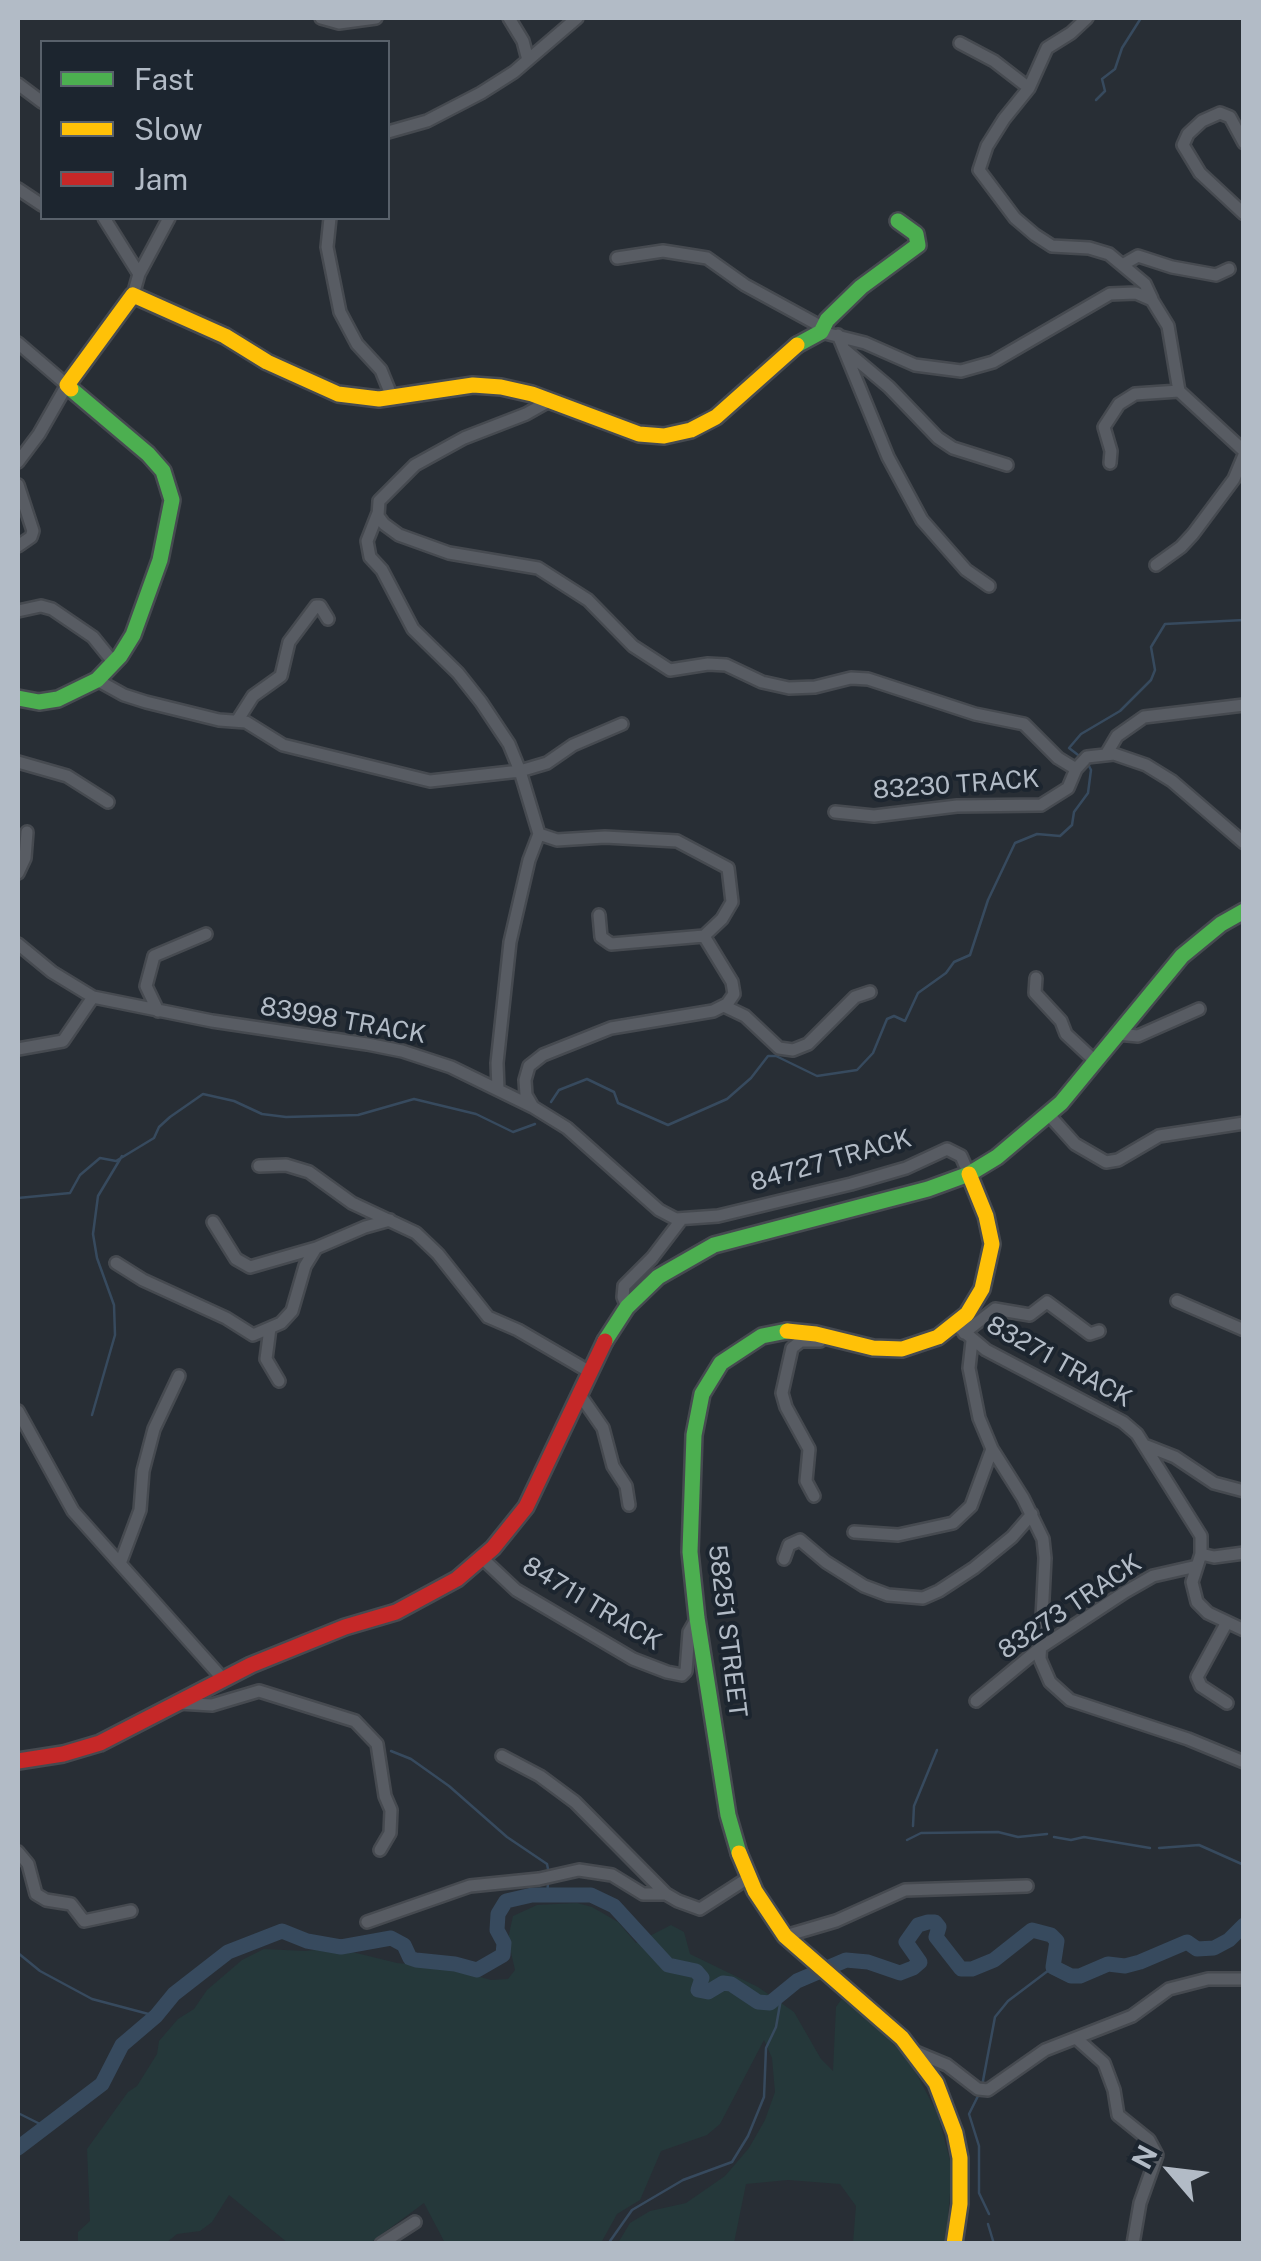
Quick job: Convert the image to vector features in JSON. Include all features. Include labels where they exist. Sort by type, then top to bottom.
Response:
[{"type":"street","points":[[320,18],[376,18]]},
{"type":"street","points":[[509,18],[523,41],[528,60]]},
{"type":"street","points":[[390,131],[441,116],[490,88],[577,18]]},
{"type":"street","points":[[1086,18],[1047,48],[1030,88],[1004,119],[982,156],[980,174],[1015,218],[1045,242],[1096,250],[1124,264],[1145,284],[1171,335],[1179,391],[1244,453],[1234,479],[1194,534],[1156,565]]},
{"type":"street","points":[[960,43],[994,61],[1030,88]]},
{"type":"street","points":[[18,84],[40,100]]},
{"type":"street","points":[[1244,144],[1230,117],[1220,113],[1202,120],[1183,145],[1210,184],[1244,214]]},
{"type":"street","points":[[18,189],[40,204]]},
{"type":"street","points":[[105,220],[139,274]]},
{"type":"street","points":[[18,462],[67,385],[119,318],[168,220]]},
{"type":"street","points":[[330,220],[328,267],[340,312],[348,332],[382,370],[392,398]]},
{"type":"street","points":[[132,295],[225,336],[279,368],[338,394],[370,400],[483,385],[521,391],[639,434],[664,436],[716,418],[804,338],[827,331],[861,287],[918,245],[916,234],[898,221]]},
{"type":"street","points":[[617,258],[663,251],[707,258],[745,285],[827,331],[915,365],[961,370],[993,362],[1117,292],[1136,293],[1152,300]]},
{"type":"street","points":[[1124,264],[1138,256],[1216,276],[1229,269]]},
{"type":"street","points":[[827,331],[938,438],[964,452],[1007,464]]},
{"type":"street","points":[[18,343],[157,462],[170,490],[170,516],[149,596],[133,635],[114,663],[97,680],[58,699],[39,702],[18,698]]},
{"type":"street","points":[[845,350],[894,471],[922,520],[966,570],[989,586]]},
{"type":"street","points":[[1110,463],[1104,427],[1119,404],[1135,394],[1179,391]]},
{"type":"street","points":[[498,1090],[510,942],[539,834],[504,736],[458,673],[412,628],[382,570],[370,557],[367,540],[379,501],[415,465],[549,400]]},
{"type":"street","points":[[18,485],[33,531],[18,546]]},
{"type":"street","points":[[378,514],[384,524],[400,535],[439,550],[481,561],[538,568],[588,600],[633,646],[670,670],[726,665],[762,682],[790,688],[868,679],[974,714],[1024,724],[1076,770]]},
{"type":"street","points":[[18,612],[41,606],[52,609],[92,637],[114,663]]},
{"type":"street","points":[[237,720],[253,696],[281,676],[289,642],[316,606],[328,619]]},
{"type":"street","points":[[97,680],[132,698],[219,720],[246,722],[283,745],[430,782],[520,772],[547,763],[573,745],[622,724]]},
{"type":"street","name":"83230 TRACK","points":[[835,812],[874,816],[957,806],[1042,805],[1068,788],[1087,758],[1107,753],[1117,736],[1144,718],[1244,705]]},
{"type":"street","points":[[1107,753],[1134,759],[1172,781],[1244,843]]},
{"type":"street","points":[[18,762],[66,776],[108,802]]},
{"type":"street","points":[[18,873],[25,858],[28,832]]},
{"type":"street","points":[[539,834],[557,840],[677,841],[730,871],[732,902],[722,919],[704,936],[611,944],[601,937],[600,915]]},
{"type":"street","points":[[18,1761],[84,1749],[127,1732],[223,1679],[345,1627],[418,1603],[458,1579],[482,1558],[526,1507],[607,1336],[627,1306],[667,1270],[714,1244],[912,1194],[969,1174],[1049,1115],[1182,956],[1244,911]]},
{"type":"street","points":[[158,1011],[146,986],[154,956],[206,934]]},
{"type":"street","points":[[532,1108],[524,1080],[535,1060],[606,1030],[690,1017],[731,1000],[734,986],[704,936]]},
{"type":"street","name":"83998 TRACK","points":[[18,944],[52,972],[93,997],[402,1050],[451,1067],[567,1128],[659,1210],[686,1220]]},
{"type":"street","points":[[1036,978],[1036,993],[1061,1020],[1066,1034],[1095,1061]]},
{"type":"street","points":[[724,1006],[745,1016],[774,1045],[793,1050],[808,1044],[855,997],[870,992]]},
{"type":"street","points":[[18,1049],[62,1042],[93,997]]},
{"type":"street","points":[[1117,1034],[1138,1036],[1199,1009]]},
{"type":"street","points":[[1049,1115],[1075,1144],[1106,1162],[1118,1160],[1159,1136],[1244,1123]]},
{"type":"street","name":"84727 TRACK","points":[[686,1220],[894,1172],[947,1149],[962,1156],[969,1174]]},
{"type":"street","points":[[258,1166],[286,1166],[310,1172],[352,1203],[408,1228],[430,1244],[488,1317],[590,1372]]},
{"type":"street","points":[[969,1174],[986,1216],[991,1257],[964,1333],[971,1383],[978,1418],[1032,1514],[1044,1549],[1040,1648],[1043,1672],[1064,1696],[1244,1762]]},
{"type":"street","points":[[213,1222],[236,1259],[250,1267],[390,1220]]},
{"type":"street","points":[[627,1306],[622,1297],[624,1286],[686,1220]]},
{"type":"street","points":[[116,1263],[143,1280],[226,1318],[248,1334],[264,1333],[281,1323],[296,1303],[305,1266],[316,1248]]},
{"type":"street","points":[[1177,1301],[1244,1330]]},
{"type":"street","points":[[964,1333],[995,1309],[1030,1314],[1047,1302],[1090,1334],[1099,1331]]},
{"type":"street","points":[[270,1328],[266,1360],[279,1382]]},
{"type":"street","name":"58251 STREET","points":[[954,2244],[962,2181],[956,2133],[936,2082],[913,2051],[784,1936],[748,1878],[728,1815],[690,1552],[690,1499],[696,1418],[706,1384],[728,1356],[752,1340],[773,1333],[802,1331],[886,1350],[964,1333]]},
{"type":"street","name":"83271 TRACK","points":[[964,1333],[1123,1422],[1147,1446],[1197,1526],[1203,1543],[1192,1582],[1197,1602],[1208,1613],[1244,1630]]},
{"type":"street","points":[[814,1496],[806,1481],[809,1449],[783,1399],[788,1360],[792,1348],[801,1341],[843,1346],[853,1342]]},
{"type":"street","points":[[121,1561],[140,1510],[143,1471],[154,1429],[179,1376]]},
{"type":"street","points":[[580,1395],[600,1421],[613,1466],[626,1486],[629,1505]]},
{"type":"street","points":[[18,1410],[73,1511],[223,1679]]},
{"type":"street","points":[[18,1444],[32,1440]]},
{"type":"street","points":[[1147,1446],[1214,1483],[1244,1490]]},
{"type":"street","points":[[854,1532],[898,1535],[953,1523],[971,1506],[992,1449]]},
{"type":"street","points":[[784,1559],[789,1546],[800,1540],[864,1586],[888,1595],[922,1598],[940,1592],[974,1568],[1012,1538],[1032,1514]]},
{"type":"street","name":"83273 TRACK","points":[[976,1701],[1040,1648],[1153,1576],[1199,1560],[1244,1552]]},
{"type":"street","name":"84711 TRACK","points":[[482,1558],[512,1587],[632,1659],[667,1672],[685,1674],[689,1632],[698,1618]]},
{"type":"street","points":[[1226,1704],[1201,1686],[1197,1677],[1227,1622]]},
{"type":"street","points":[[178,1703],[212,1705],[259,1692],[354,1721],[377,1744],[391,1810],[390,1834],[380,1850]]},
{"type":"street","points":[[502,1756],[540,1776],[574,1802],[666,1894],[700,1910],[748,1878]]},
{"type":"street","points":[[18,1852],[28,1864],[36,1894],[46,1900],[71,1904],[86,1922],[131,1911]]},
{"type":"street","points":[[367,1922],[470,1886],[539,1880],[579,1870],[612,1875],[643,1894],[666,1894]]},
{"type":"street","points":[[784,1936],[836,1921],[905,1890],[1027,1886]]},
{"type":"street","points":[[913,2051],[947,2066],[983,2091],[1005,2081],[1045,2050],[1132,2016],[1169,1989],[1208,1979],[1244,1979]]},
{"type":"street","points":[[1077,2039],[1098,2055],[1109,2075],[1118,2115],[1149,2140],[1158,2155],[1140,2202],[1133,2244]]},
{"type":"street","points":[[381,2244],[415,2222]]},
{"type":"shaded area","points":[[577,1903],[618,1922],[636,1943],[671,1925],[684,1932],[690,1954],[758,1987],[794,2012],[821,2059],[833,2071],[836,2007],[846,2000],[869,2018],[911,2063],[938,2115],[952,2168],[946,2243],[853,2243],[856,2206],[840,2184],[788,2180],[746,2184],[734,2243],[618,2243],[630,2223],[650,2211],[686,2203],[725,2176],[749,2148],[775,2092],[772,2058],[764,2040],[720,2124],[707,2135],[661,2151],[640,2200],[617,2214],[601,2243],[445,2243],[424,2203],[370,2243],[288,2243],[229,2195],[212,2222],[200,2231],[177,2234],[166,2243],[78,2244],[78,2232],[90,2221],[87,2149],[128,2092],[137,2086],[157,2054],[159,2041],[242,1960],[264,1949],[336,1948],[397,1963],[444,1967],[491,1980],[508,1979],[515,1970],[508,1939],[513,1916],[537,1905]]},
{"type":"waterway","points":[[1096,100],[1105,91],[1102,79],[1115,69],[1122,48],[1141,18]]},
{"type":"waterway","points":[[1082,758],[1069,748],[1081,734],[1120,711],[1151,680],[1155,670],[1151,647],[1165,624],[1244,620]]},
{"type":"waterway","points":[[551,1102],[559,1090],[587,1079],[614,1092],[618,1103],[668,1125],[727,1099],[768,1056],[776,1056],[817,1076],[857,1070],[873,1053],[887,1019],[894,1016],[905,1021],[918,993],[946,973],[954,962],[970,955],[988,900],[1015,843],[1037,834],[1060,836],[1072,825],[1074,812],[1088,793],[1089,766]]},
{"type":"waterway","points":[[18,1198],[70,1193],[80,1175],[100,1158],[116,1161],[154,1138],[170,1117],[203,1094],[234,1101],[262,1114],[286,1117],[358,1115],[414,1099],[476,1114],[513,1132],[535,1124]]},
{"type":"waterway","points":[[92,1415],[115,1335],[114,1305],[93,1234],[98,1196],[122,1156]]},
{"type":"waterway","points":[[913,1826],[914,1806],[937,1750]]},
{"type":"waterway","points":[[391,1751],[411,1759],[449,1786],[507,1837],[547,1864],[549,1874]]},
{"type":"waterway","points":[[907,1840],[921,1833],[998,1832],[1018,1837],[1047,1834]]},
{"type":"waterway","points":[[1054,1837],[1084,1837],[1150,1848]]},
{"type":"waterway","points":[[1159,1848],[1199,1845],[1244,1865]]},
{"type":"waterway","points":[[547,1897],[548,1883]]},
{"type":"waterway","points":[[18,2148],[102,2084],[122,2045],[156,2016],[174,1994],[228,1952],[282,1931],[307,1941],[341,1947],[391,1938],[404,1945],[410,1958],[477,1970],[503,1955],[504,1943],[497,1930],[498,1914],[506,1901],[532,1895],[591,1895],[614,1906],[668,1965],[696,1971],[702,1978],[698,1990],[708,1992],[723,1983],[731,1984],[758,2002],[770,2003],[797,1981],[846,1960],[868,1962],[900,1973],[913,1968],[920,1962],[906,1942],[918,1925],[928,1922],[939,1927],[936,1937],[961,1969],[994,1960],[1032,1930],[1051,1935],[1057,1941],[1053,1967],[1071,1976],[1108,1964],[1125,1966],[1140,1962],[1187,1942],[1197,1949],[1214,1948],[1244,1925]]},
{"type":"waterway","points":[[18,1953],[40,1971],[92,1999],[156,2016]]},
{"type":"waterway","points":[[982,2086],[995,2017],[1008,2001],[1053,1967]]},
{"type":"waterway","points":[[608,2244],[632,2210],[683,2180],[732,2162],[764,2097],[766,2048],[776,2027],[782,1993]]},
{"type":"waterway","points":[[978,2096],[969,2114],[979,2146],[979,2193],[989,2214]]},
{"type":"waterway","points":[[18,2113],[48,2128]]},
{"type":"waterway","points":[[988,2224],[994,2244]]},
{"type":"traffic: fast","points":[[797,345],[821,332],[827,320],[861,287],[918,245],[916,234],[898,221]]},
{"type":"traffic: fast","points":[[18,698],[39,702],[58,699],[97,680],[120,656],[133,635],[160,560],[172,500],[163,471],[148,454],[71,389]]},
{"type":"traffic: fast","points":[[605,1341],[627,1307],[658,1277],[714,1245],[928,1189],[969,1174],[997,1157],[1061,1103],[1182,956],[1244,911]]},
{"type":"traffic: fast","points":[[739,1853],[728,1815],[697,1618],[690,1552],[694,1435],[702,1394],[721,1363],[762,1336],[787,1331]]},
{"type":"traffic: slow","points":[[71,389],[67,385],[133,295],[225,336],[267,362],[338,394],[379,399],[473,385],[501,387],[532,394],[639,434],[664,436],[691,430],[716,417],[797,345]]},
{"type":"traffic: slow","points":[[787,1331],[873,1348],[902,1349],[938,1337],[967,1314],[982,1289],[992,1244],[986,1216],[969,1174]]},
{"type":"traffic: slow","points":[[739,1853],[755,1891],[785,1936],[902,2038],[936,2083],[960,2158],[960,2204],[954,2244]]},
{"type":"traffic: jam","points":[[18,1761],[100,1743],[251,1665],[345,1627],[396,1612],[457,1579],[493,1548],[526,1507],[605,1341]]}]
